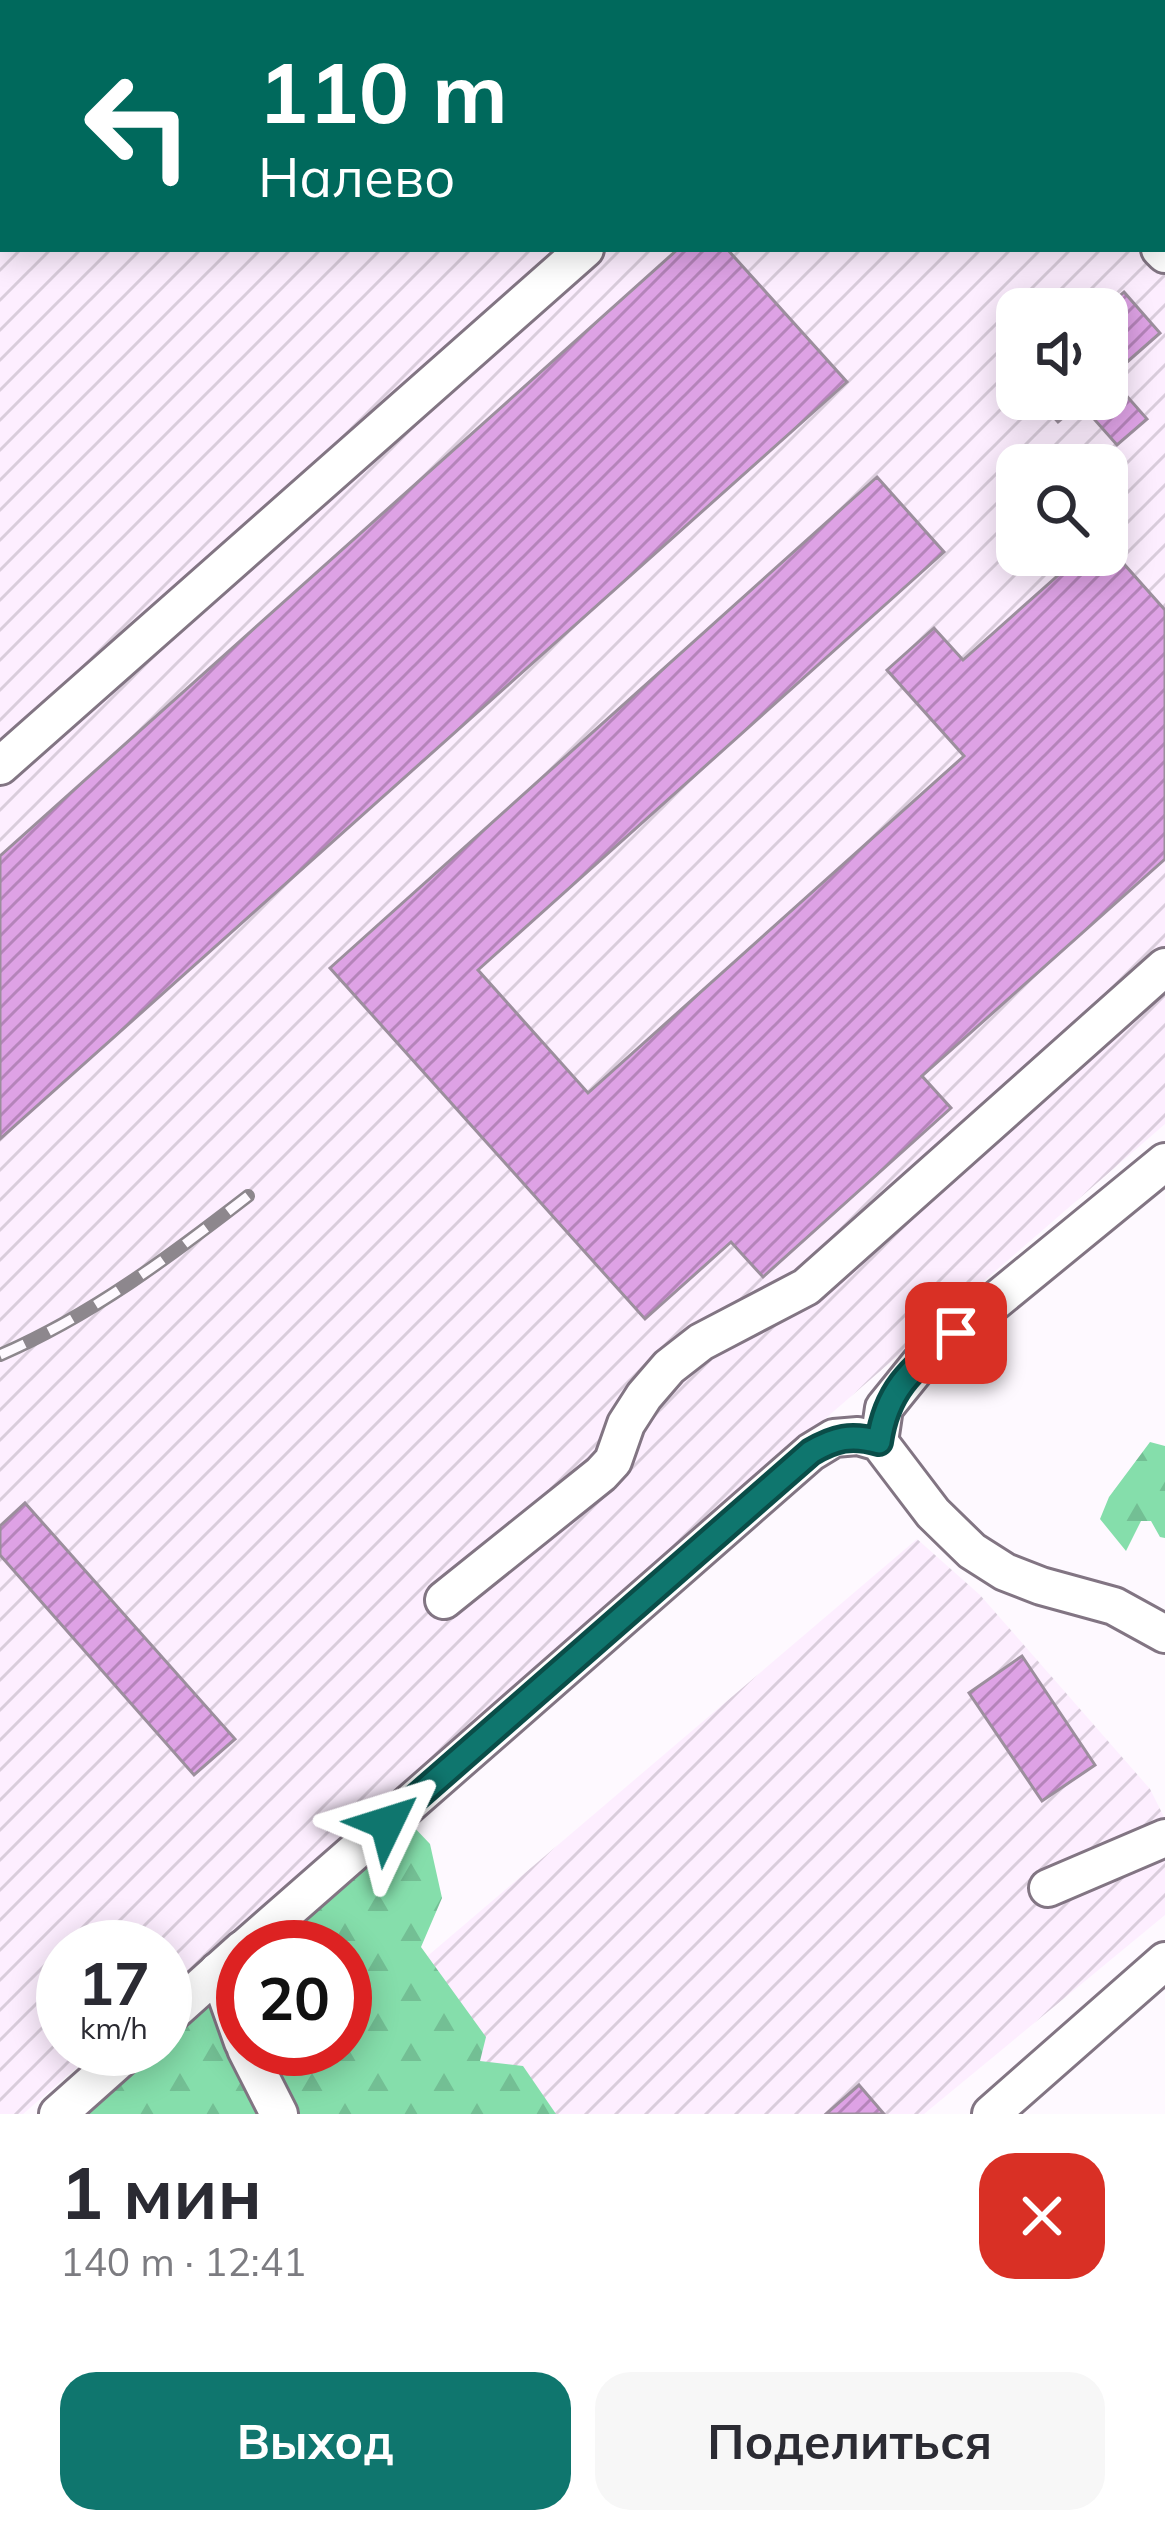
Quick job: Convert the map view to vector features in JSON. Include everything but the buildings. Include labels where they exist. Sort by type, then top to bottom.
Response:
[{"type":"street","points":[[0,766],[582,252]]},
{"type":"street","points":[[444,1600],[601,1474],[613,1461],[635,1410],[668,1367],[701,1342],[806,1287],[1165,967]]},
{"type":"street","points":[[879,1442],[884,1408],[922,1361],[1165,1162]]},
{"type":"street","points":[[277,1920],[811,1452],[834,1438],[858,1436],[879,1442],[933,1513],[972,1551],[1005,1572],[1114,1606],[1165,1634]]},
{"type":"street","points":[[1048,1888],[1165,1838]]},
{"type":"street","points":[[991,2114],[1165,1961]]},
{"type":"street","points":[[192,1994],[216,1973]]},
{"type":"street","points":[[58,2114],[101,2076]]},
{"type":"street","points":[[260,2076],[279,2114]]},
{"type":"shaded area","points":[[0,252],[1165,252],[1165,1124],[247,1920],[216,1920],[216,1947],[192,1968],[192,1920],[36,1920],[36,2076],[67,2076],[23,2114],[0,2114]]},
{"type":"shaded area","points":[[917,1539],[980,1595],[1150,1789],[1165,1819],[1165,1915],[924,2114],[426,2114],[372,2012],[372,2003]]},
{"type":"green space","points":[[1150,1442],[1165,1446],[1165,1538],[1151,1521],[1141,1521],[1126,1551],[1100,1519],[1109,1497]]},
{"type":"green space","points":[[410,1823],[430,1844],[442,1898],[421,1947],[486,2037],[480,2061],[523,2066],[556,2114],[76,2114],[120,2076],[192,2076],[192,2013],[216,1993],[216,2076],[372,2076],[372,1920],[299,1920]]},
{"type":"railway","points":[[0,1355],[98,1303],[248,1196]]},
{"type":"route","points":[[387,1823],[811,1452],[834,1438],[858,1436],[879,1442],[884,1408],[900,1383],[956,1333]]}]
